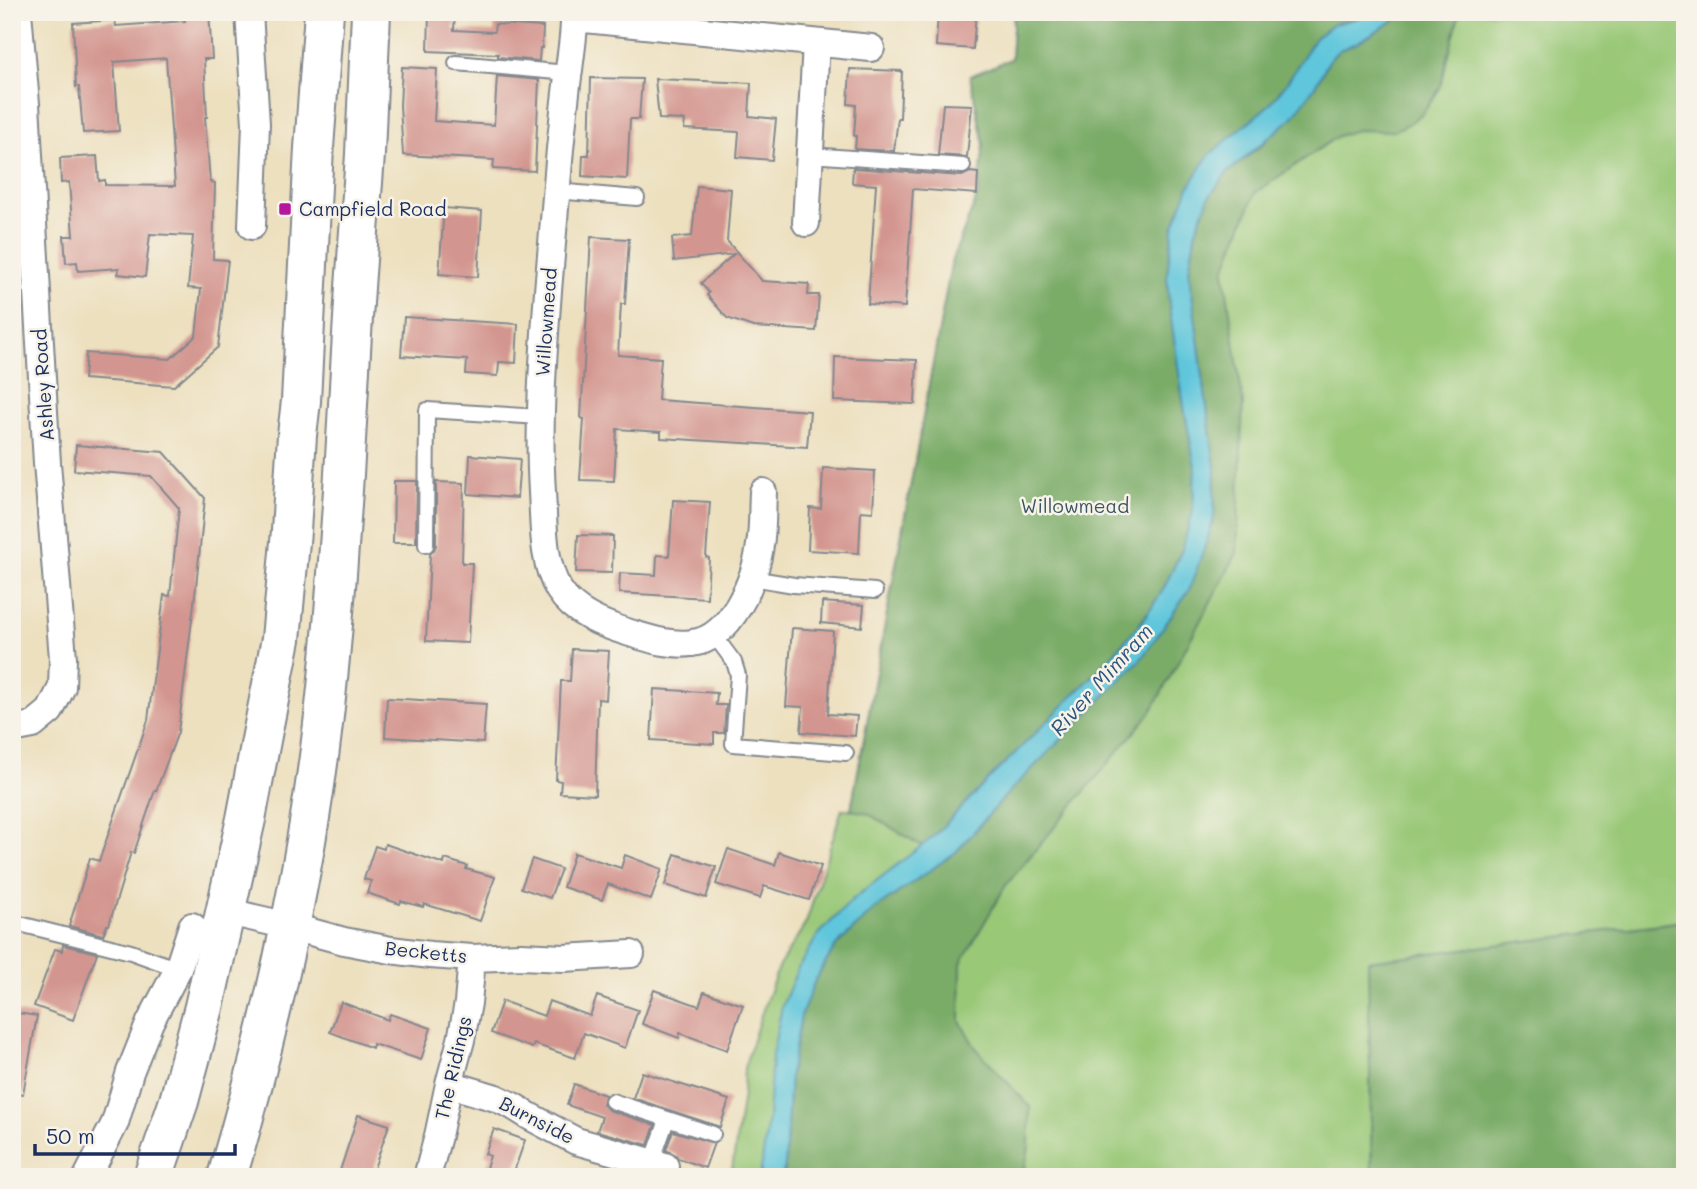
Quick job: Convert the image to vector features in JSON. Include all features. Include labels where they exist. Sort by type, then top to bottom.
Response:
[{"type":"highway","points":[[153,1177],[183,1087],[204,1007],[208,919],[246,819],[281,639],[301,401],[324,12]]},
{"type":"highway","points":[[227,1177],[268,1026],[308,830],[320,750],[331,653],[365,155],[372,12]]},
{"type":"street","name":"Ashley Road","points":[[12,729],[33,725],[50,712],[62,687],[63,658],[47,463],[46,408],[18,12]]},
{"type":"street","points":[[249,12],[256,124],[252,226]]},
{"type":"street","name":"Willowmead","points":[[714,635],[695,643],[679,644],[615,629],[575,607],[560,592],[551,573],[541,469],[540,416],[556,191],[575,15],[871,48]]},
{"type":"street","points":[[806,223],[816,43]]},
{"type":"street","points":[[714,635],[739,606],[752,579],[760,546],[763,492]]},
{"type":"street","points":[[87,1177],[115,1123],[130,1072],[150,1022],[208,919]]},
{"type":"street","name":"Becketts","points":[[208,919],[289,926],[391,950],[472,958],[565,958],[631,954]]},
{"type":"street","name":"The Ridings","points":[[427,1177],[461,1040],[472,958]]},
{"type":"street","name":"Burnside","points":[[449,1084],[505,1102],[576,1141],[659,1164]]},
{"type":"lane","points":[[456,63],[568,73]]},
{"type":"lane","points":[[810,155],[963,166]]},
{"type":"lane","points":[[556,191],[638,198]]},
{"type":"lane","points":[[426,545],[427,410],[540,416]]},
{"type":"lane","points":[[752,579],[794,586],[875,591]]},
{"type":"lane","points":[[714,635],[734,662],[738,675],[733,744],[846,753]]},
{"type":"lane","points":[[12,922],[131,952],[178,969]]},
{"type":"lane","points":[[612,1101],[713,1134]]},
{"type":"lane","points":[[659,1164],[667,1119]]},
{"type":"green space","points":[[1014,12],[1685,12],[1685,921],[1368,961],[1372,1177],[731,1177],[744,1068],[761,1015],[779,966],[806,923],[842,809],[851,809],[952,260],[978,195],[984,144],[970,76],[1011,59]]},
{"type":"green space","points":[[1014,12],[1369,12],[1334,24],[1315,38],[1269,105],[1189,187],[1173,228],[1167,275],[1169,305],[1195,467],[1193,511],[1182,550],[1163,590],[1140,624],[1100,669],[922,846],[867,813],[851,810],[952,260],[978,195],[984,144],[970,76],[1011,59]]},
{"type":"green space","points":[[1408,12],[1460,12],[1440,88],[1423,113],[1394,131],[1356,130],[1338,136],[1255,193],[1224,271],[1243,402],[1237,553],[1151,712],[1006,885],[961,963],[960,1021],[975,1047],[1030,1107],[1029,1147],[1023,1177],[782,1177],[785,1166],[790,1075],[801,1016],[816,978],[836,946],[875,909],[956,852],[1009,792],[1202,555],[1214,518],[1215,468],[1189,270],[1196,230],[1209,197],[1227,173],[1263,144],[1314,88],[1330,59],[1339,50]]},
{"type":"green space","points":[[1685,921],[1685,1177],[1372,1177],[1368,961]]},
{"type":"water","name":"River Mimram","points":[[1369,12],[1408,12],[1339,50],[1330,59],[1314,88],[1292,118],[1227,173],[1209,197],[1196,230],[1189,270],[1215,468],[1214,518],[1189,590],[1142,658],[1009,792],[956,852],[875,909],[836,946],[816,978],[801,1016],[790,1075],[785,1166],[782,1177],[760,1177],[768,1118],[772,1055],[782,1006],[798,968],[818,935],[853,899],[933,837],[1100,669],[1140,624],[1163,590],[1182,550],[1193,511],[1195,467],[1169,305],[1167,275],[1173,228],[1189,187],[1209,155],[1269,105],[1315,38],[1334,24]]},
{"type":"building","points":[[185,12],[209,12],[212,59],[204,59],[210,182],[215,183],[213,259],[228,260],[218,347],[174,386],[84,379],[86,353],[170,359],[196,336],[201,289],[188,288],[193,236],[150,234],[145,277],[118,274],[119,268],[78,271],[77,262],[66,263],[64,236],[73,236],[69,182],[61,183],[60,158],[97,156],[99,181],[105,180],[105,185],[175,186],[166,58],[114,62],[119,131],[83,133],[79,87],[76,87],[73,23],[115,20],[116,26],[185,21]]},
{"type":"building","points":[[429,12],[455,12],[454,30],[494,32],[495,24],[543,27],[539,61],[498,57],[498,54],[428,51]]},
{"type":"building","points":[[938,12],[976,12],[973,49],[936,46]]},
{"type":"building","points":[[402,67],[437,69],[434,121],[494,125],[497,76],[539,80],[535,171],[493,169],[494,160],[403,155],[400,105]]},
{"type":"building","points":[[850,69],[902,71],[900,118],[894,151],[855,149],[856,105],[848,104]]},
{"type":"building","points":[[591,78],[642,79],[639,119],[630,119],[627,179],[582,176],[583,155],[589,155]]},
{"type":"building","points":[[655,79],[751,83],[749,116],[776,119],[772,160],[737,157],[739,132],[684,129],[685,120],[659,119]]},
{"type":"building","points":[[943,104],[972,105],[967,157],[938,155]]},
{"type":"building","points":[[853,168],[962,176],[970,172],[978,173],[977,194],[913,189],[905,307],[868,304],[876,185],[852,183]]},
{"type":"building","points":[[697,186],[731,189],[727,241],[762,281],[809,284],[808,295],[819,295],[816,331],[753,327],[727,318],[707,295],[709,293],[701,283],[734,254],[674,261],[672,238],[692,236]]},
{"type":"building","points":[[444,208],[482,211],[478,277],[439,274]]},
{"type":"building","points":[[591,237],[629,239],[625,304],[621,304],[618,355],[661,358],[658,400],[810,411],[807,447],[661,438],[661,432],[617,429],[614,481],[580,480]]},
{"type":"building","points":[[404,317],[518,324],[516,363],[499,362],[498,376],[466,374],[467,360],[401,356]]},
{"type":"building","points":[[835,357],[917,360],[915,404],[834,401]]},
{"type":"building","points":[[76,445],[164,452],[205,498],[178,732],[134,853],[131,852],[109,925],[103,935],[69,926],[90,858],[99,861],[148,720],[164,595],[170,596],[179,508],[151,476],[74,470]]},
{"type":"building","points":[[470,455],[520,459],[517,498],[468,494]]},
{"type":"building","points":[[823,468],[875,471],[873,512],[861,511],[859,553],[808,550],[810,508],[821,509]]},
{"type":"building","points":[[394,481],[417,481],[416,543],[393,543]]},
{"type":"building","points":[[436,482],[464,483],[462,563],[472,563],[468,643],[426,641],[430,554],[436,545]]},
{"type":"building","points":[[673,500],[710,502],[706,557],[709,558],[707,598],[619,593],[620,573],[656,575],[657,555],[669,556]]},
{"type":"building","points":[[578,535],[613,536],[612,573],[576,572]]},
{"type":"building","points":[[822,602],[864,605],[862,627],[821,623]]},
{"type":"building","points":[[792,628],[833,631],[828,714],[857,716],[855,736],[801,732],[803,707],[786,706]]},
{"type":"building","points":[[572,649],[609,651],[606,700],[598,699],[595,795],[560,793],[561,781],[556,780],[561,681],[570,681]]},
{"type":"building","points":[[654,689],[717,693],[716,705],[726,705],[724,733],[714,733],[714,744],[651,740]]},
{"type":"building","points":[[387,698],[486,704],[483,743],[385,737]]},
{"type":"building","points":[[385,844],[444,864],[445,859],[467,866],[466,869],[495,877],[480,921],[424,904],[423,907],[401,901],[400,904],[367,893],[371,881],[364,879],[375,846],[384,849]]},
{"type":"building","points":[[728,849],[775,865],[779,852],[821,866],[809,900],[764,886],[760,898],[716,884]]},
{"type":"building","points":[[574,853],[621,868],[625,855],[662,869],[651,900],[608,884],[602,900],[563,887]]},
{"type":"building","points":[[675,854],[716,867],[706,898],[665,885]]},
{"type":"building","points":[[532,859],[561,869],[550,898],[521,888]]},
{"type":"building","points":[[63,945],[97,953],[73,1020],[34,1006],[55,949],[62,951]]},
{"type":"building","points":[[654,990],[699,1006],[704,992],[743,1005],[727,1050],[680,1033],[679,1038],[642,1024]]},
{"type":"building","points":[[597,996],[638,1010],[625,1048],[584,1033],[575,1058],[534,1044],[532,1048],[491,1033],[502,1001],[544,1016],[549,1001],[590,1016]]},
{"type":"building","points":[[341,1002],[388,1020],[390,1014],[431,1028],[421,1060],[373,1044],[372,1048],[330,1032]]},
{"type":"building","points":[[12,1012],[37,1016],[23,1094],[12,1093]]},
{"type":"building","points":[[642,1072],[729,1100],[720,1127],[633,1098]]},
{"type":"building","points":[[574,1084],[605,1095],[603,1104],[608,1110],[655,1125],[648,1145],[597,1131],[602,1117],[567,1105]]},
{"type":"building","points":[[358,1115],[389,1125],[371,1177],[338,1177]]},
{"type":"building","points":[[494,1129],[525,1140],[512,1177],[483,1177],[490,1156],[485,1154]]},
{"type":"building","points":[[673,1131],[714,1143],[705,1168],[678,1158],[666,1150]]},
{"type":"place","name":"Campfield Road","points":[[285,209]]}]
